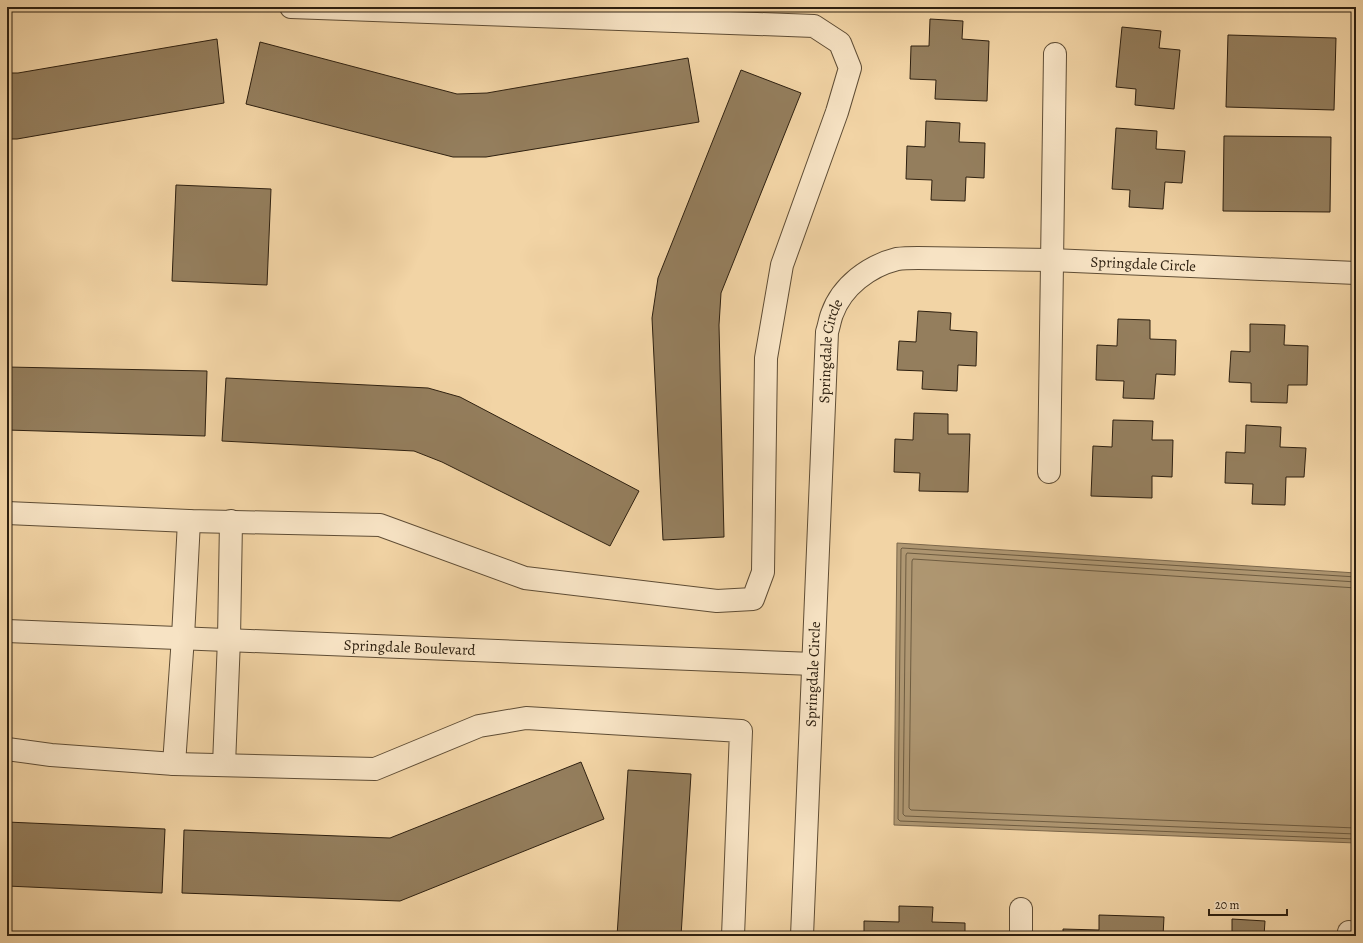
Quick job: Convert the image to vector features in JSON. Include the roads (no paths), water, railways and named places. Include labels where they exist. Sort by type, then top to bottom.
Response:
[{"type":"street","points":[[7,513],[190,521],[380,524],[525,578],[717,601],[752,599],[763,572],[766,358],[782,265],[837,112],[850,68],[840,43],[814,26],[291,7]]},
{"type":"street","points":[[1049,472],[1055,54]]},
{"type":"street","name":"Springdale Circle","points":[[802,936],[827,332],[833,312],[843,294],[856,279],[878,265],[898,259],[918,258],[1051,260],[1356,273]]},
{"type":"street","points":[[174,764],[190,521]]},
{"type":"street","points":[[224,765],[229,639],[231,522]]},
{"type":"street","name":"Springdale Boulevard","points":[[7,630],[813,664]]},
{"type":"street","points":[[7,749],[51,755],[174,764],[375,769],[479,726],[526,718],[741,731],[733,936]]},
{"type":"street","points":[[1021,909],[1021,936]]},
{"type":"water","points":[[897,543],[1356,573],[1356,843],[894,825]]}]
